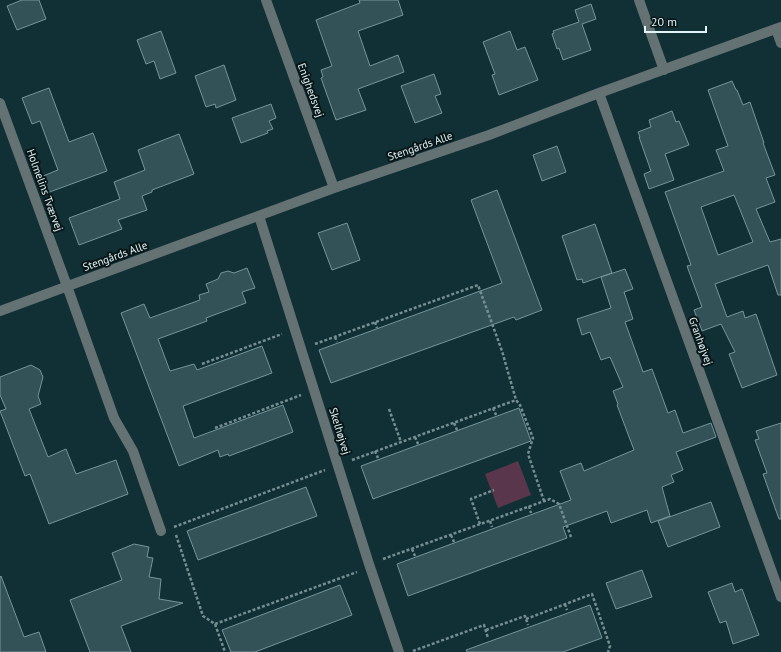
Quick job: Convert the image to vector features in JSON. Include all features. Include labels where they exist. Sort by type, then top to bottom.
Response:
[{"type":"street","name":"Enighedsvej","points":[[266,0],[334,188]]},
{"type":"street","points":[[639,0],[664,70]]},
{"type":"street","name":"Stengårds Alle","points":[[0,311],[334,188],[489,135],[778,28]]},
{"type":"street","points":[[778,28],[781,43]]},
{"type":"street","name":"Granhøjvej","points":[[599,93],[781,597]]},
{"type":"street","name":"Holmelins Tværvej","points":[[0,103],[67,286]]},
{"type":"street","name":"Skelhøjvej","points":[[259,216],[399,652]]},
{"type":"street","points":[[67,286],[114,418],[133,451],[161,531]]},
{"type":"path","points":[[301,349],[478,285],[502,350],[516,400],[520,405],[533,438],[528,454],[544,501]]},
{"type":"path","points":[[453,294],[455,299]]},
{"type":"path","points":[[415,308],[417,313]]},
{"type":"path","points":[[375,322],[377,328]]},
{"type":"path","points":[[202,364],[295,330]]},
{"type":"path","points":[[335,336],[337,342]]},
{"type":"path","points":[[215,428],[314,390]]},
{"type":"path","points":[[173,528],[375,451],[516,400]]},
{"type":"path","points":[[389,408],[401,442]]},
{"type":"path","points":[[494,408],[496,415]]},
{"type":"path","points":[[454,423],[456,430]]},
{"type":"path","points":[[416,437],[418,444]]},
{"type":"path","points":[[375,451],[378,458]]},
{"type":"path","points":[[480,524],[471,499],[494,490]]},
{"type":"path","points":[[215,624],[412,549],[550,499],[559,504],[571,537]]},
{"type":"path","points":[[529,506],[531,513]]},
{"type":"path","points":[[490,521],[492,527]]},
{"type":"path","points":[[176,535],[203,616],[215,624],[225,652]]},
{"type":"path","points":[[451,535],[454,542]]},
{"type":"path","points":[[412,549],[415,556]]},
{"type":"path","points":[[526,619],[592,594],[610,646],[608,652]]},
{"type":"path","points":[[565,604],[567,610]]},
{"type":"path","points":[[486,630],[525,616],[528,625]]},
{"type":"path","points":[[410,652],[484,625],[488,638]]},
{"type":"shaded area","points":[[518,461],[531,495],[498,508],[485,474]]},
{"type":"building","points":[[22,0],[39,0],[46,19],[17,30],[7,6]]},
{"type":"building","points":[[359,0],[398,0],[403,15],[358,31],[370,66],[398,55],[404,72],[358,89],[366,110],[336,120],[321,78],[323,77],[321,70],[332,66],[316,20],[360,3]]},
{"type":"building","points":[[591,4],[596,19],[582,24],[591,50],[563,60],[559,48],[557,49],[552,34],[554,33],[553,31],[579,22],[575,10]]},
{"type":"building","points":[[161,31],[176,73],[160,79],[154,61],[146,64],[137,40]]},
{"type":"building","points":[[510,31],[517,50],[525,47],[538,80],[499,95],[492,75],[495,74],[483,42]]},
{"type":"building","points":[[224,65],[236,100],[216,108],[215,104],[206,107],[195,76]]},
{"type":"building","points":[[434,74],[441,94],[435,96],[442,113],[415,123],[401,86]]},
{"type":"building","points":[[732,81],[743,105],[750,102],[775,175],[766,178],[775,202],[756,209],[770,242],[781,239],[781,295],[778,295],[768,265],[715,284],[727,317],[743,311],[745,318],[756,314],[777,375],[742,388],[729,354],[735,352],[721,324],[702,331],[694,310],[702,307],[687,266],[691,265],[665,192],[724,171],[716,150],[728,146],[708,90]],"holes":[[[734,195],[753,242],[718,255],[701,207]]]},
{"type":"building","points":[[49,88],[69,142],[93,133],[107,171],[44,194],[38,178],[58,170],[40,121],[32,124],[22,98]]},
{"type":"building","points":[[271,104],[276,118],[269,121],[273,129],[267,131],[268,133],[241,143],[232,118]]},
{"type":"building","points":[[672,111],[676,122],[679,121],[689,145],[665,154],[674,180],[649,189],[644,174],[651,171],[638,132],[651,127],[649,120]]},
{"type":"building","points":[[179,134],[194,174],[152,190],[152,192],[142,196],[147,210],[118,220],[122,229],[79,245],[69,218],[120,199],[114,182],[145,170],[138,150]]},
{"type":"building","points":[[557,146],[566,172],[542,181],[533,155]]},
{"type":"building","points":[[497,190],[542,310],[516,320],[514,317],[331,383],[319,350],[502,283],[471,200]]},
{"type":"building","points":[[347,223],[360,260],[332,270],[318,233]]},
{"type":"building","points":[[595,224],[612,273],[583,283],[582,279],[577,280],[562,236]]},
{"type":"building","points":[[247,268],[255,288],[242,292],[246,303],[206,318],[207,321],[158,339],[170,371],[194,364],[197,370],[262,346],[272,373],[183,406],[194,438],[283,405],[293,432],[229,456],[228,454],[220,457],[218,450],[179,466],[121,313],[144,304],[150,318],[200,300],[199,295],[209,292],[206,284],[218,279],[221,273],[228,271],[234,273]]},
{"type":"building","points":[[625,269],[633,289],[624,292],[633,319],[625,322],[643,372],[652,369],[668,413],[675,410],[683,433],[711,423],[716,437],[676,452],[683,470],[671,475],[674,482],[662,487],[670,516],[651,523],[647,510],[611,523],[607,511],[563,527],[567,538],[408,596],[397,564],[571,500],[560,471],[581,463],[584,471],[634,450],[613,391],[623,387],[610,357],[601,360],[590,332],[582,335],[577,319],[611,308],[601,277]]},
{"type":"building","points":[[31,365],[40,370],[43,377],[38,396],[41,404],[29,409],[48,457],[66,449],[76,474],[116,460],[128,494],[49,524],[30,474],[25,476],[0,411],[6,409],[0,395],[0,377]]},
{"type":"building","points":[[519,408],[531,441],[373,499],[361,466]]},
{"type":"building","points":[[781,423],[781,519],[779,519],[763,474],[767,473],[755,440],[759,439],[756,431]]},
{"type":"building","points":[[306,487],[317,516],[198,560],[187,531]]},
{"type":"building","points":[[711,502],[720,527],[668,547],[658,521]]},
{"type":"building","points":[[134,544],[149,547],[147,557],[153,558],[149,577],[161,579],[159,599],[183,603],[121,626],[131,652],[90,652],[70,600],[122,580],[112,553]]},
{"type":"building","points":[[642,570],[652,597],[616,609],[606,583]]},
{"type":"building","points":[[1,576],[24,637],[39,632],[46,652],[0,652]]},
{"type":"building","points":[[732,583],[735,592],[742,589],[759,635],[733,644],[726,621],[720,623],[708,592]]},
{"type":"building","points":[[340,585],[352,615],[255,652],[231,652],[222,630]]},
{"type":"building","points":[[590,605],[602,638],[563,652],[467,652],[466,650]]}]
